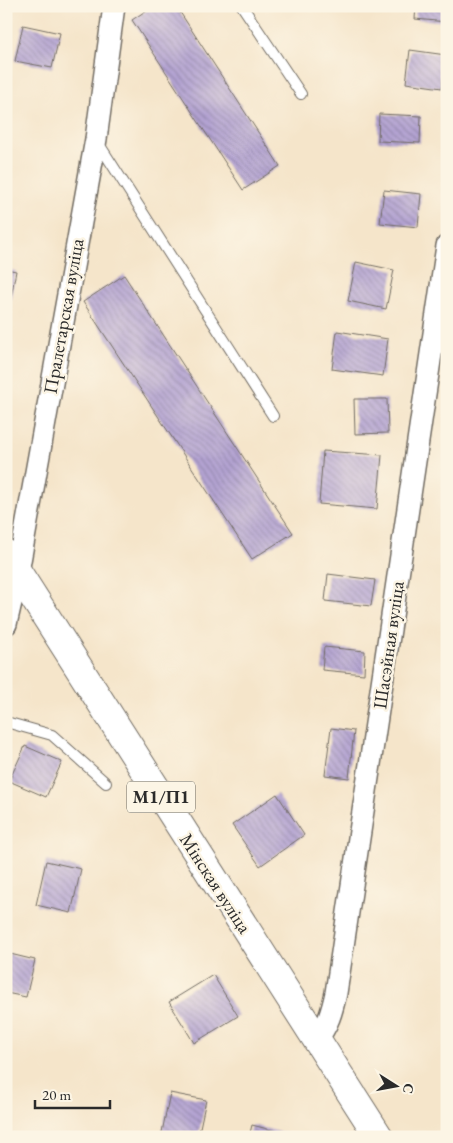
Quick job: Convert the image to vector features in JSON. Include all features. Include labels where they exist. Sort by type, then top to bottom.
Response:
[{"type":"main road","name":"Мінская вуліца","points":[[12,563],[379,1137]]},
{"type":"street","name":"Пралетарская вуліца","points":[[6,624],[12,563],[96,139],[114,6]]},
{"type":"street","name":"Шасэйная вуліца","points":[[316,1040],[330,1018],[336,993],[447,246]]},
{"type":"lane","points":[[242,6],[301,94]]},
{"type":"lane","points":[[96,139],[273,416]]},
{"type":"lane","points":[[6,722],[52,735],[106,783]]},
{"type":"building","points":[[153,6],[176,6],[280,166],[243,190],[132,20]]},
{"type":"building","points":[[416,6],[447,6],[447,22],[415,19]]},
{"type":"building","points":[[23,25],[60,33],[52,68],[15,61]]},
{"type":"building","points":[[410,50],[446,55],[442,88],[406,83]]},
{"type":"building","points":[[379,114],[421,116],[420,143],[378,141]]},
{"type":"building","points":[[384,190],[421,194],[418,227],[380,223]]},
{"type":"building","points":[[356,262],[394,270],[386,309],[348,301]]},
{"type":"building","points":[[6,269],[16,271],[9,307],[6,306]]},
{"type":"building","points":[[124,275],[293,533],[252,559],[83,302]]},
{"type":"building","points":[[337,331],[388,339],[383,376],[332,369]]},
{"type":"building","points":[[354,399],[387,399],[388,433],[355,434]]},
{"type":"building","points":[[323,451],[382,455],[377,509],[319,504]]},
{"type":"building","points":[[444,550],[447,550],[447,575],[441,574]]},
{"type":"building","points":[[328,574],[375,580],[371,606],[325,601]]},
{"type":"building","points":[[324,647],[365,651],[364,674],[322,670]]},
{"type":"building","points":[[331,728],[354,731],[349,778],[325,775]]},
{"type":"building","points":[[25,746],[62,762],[46,797],[9,781]]},
{"type":"building","points":[[277,794],[304,835],[260,866],[232,825]]},
{"type":"building","points":[[46,861],[81,869],[71,913],[36,905]]},
{"type":"building","points":[[6,953],[35,960],[26,997],[6,993]]},
{"type":"building","points":[[213,975],[238,1016],[194,1043],[169,1002]]},
{"type":"building","points":[[170,1093],[206,1100],[198,1137],[161,1137]]},
{"type":"building","points":[[252,1125],[295,1136],[295,1137],[249,1137]]}]
